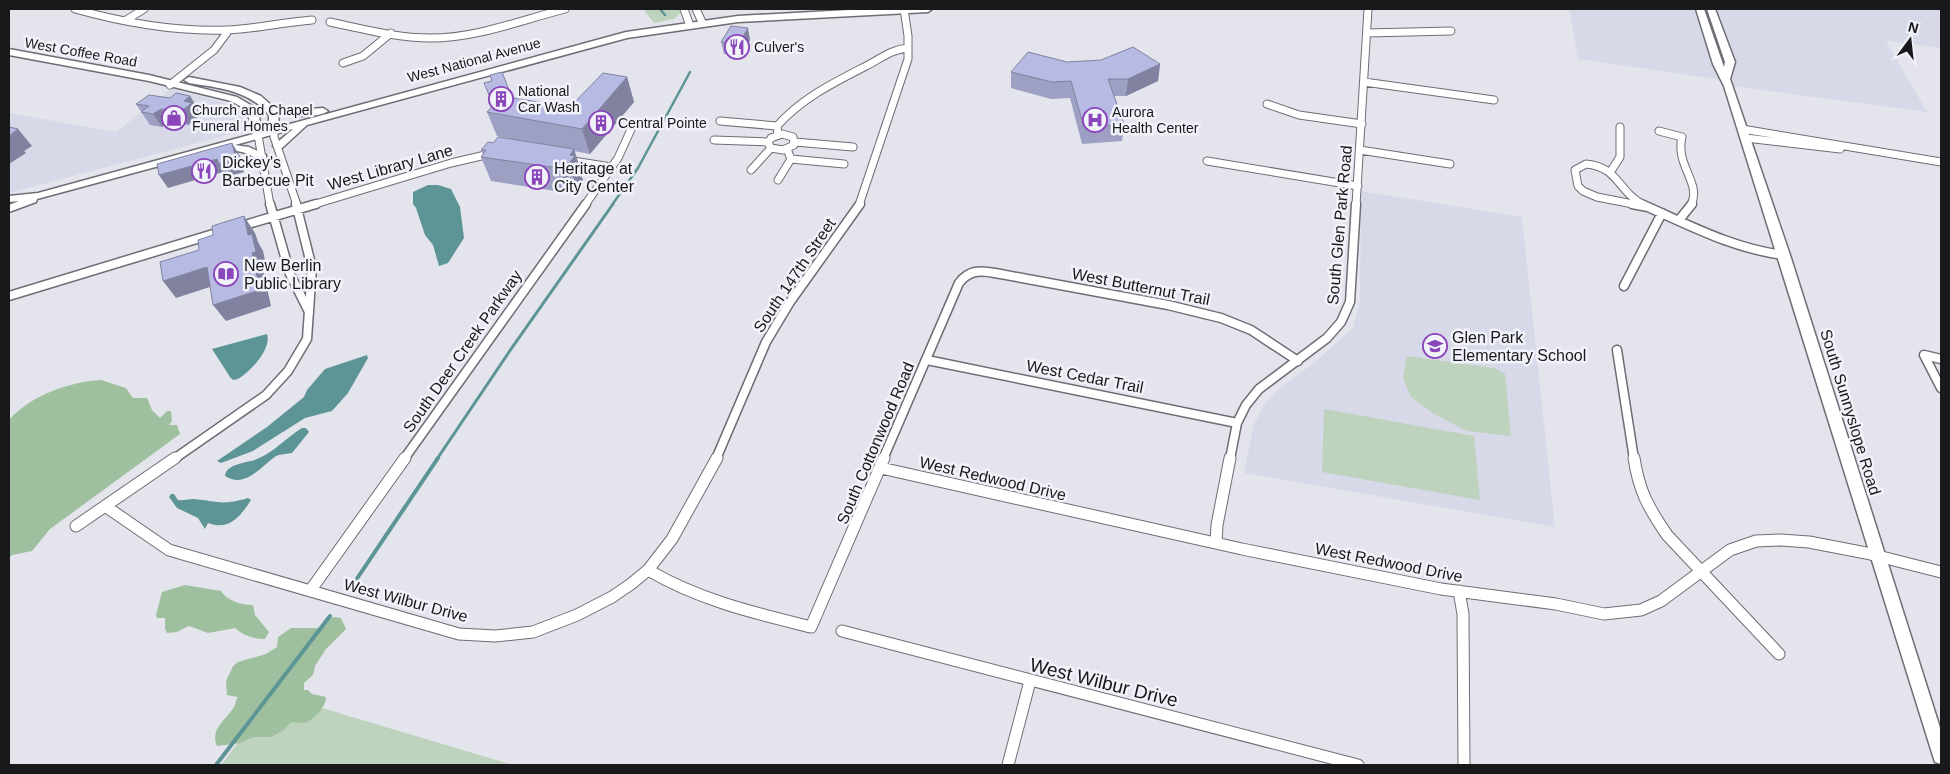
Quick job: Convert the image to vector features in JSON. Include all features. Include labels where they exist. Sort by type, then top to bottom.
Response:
[{"type":"street","points":[[75,9],[179,29],[230,30],[312,20]]},
{"type":"street","points":[[126,20],[144,9]]},
{"type":"street","points":[[330,22],[423,38],[456,36],[565,9]]},
{"type":"street","points":[[684,9],[689,23]]},
{"type":"street","points":[[696,9],[702,22]]},
{"type":"street","name":"South 147th Street","points":[[648,570],[672,539],[712,469],[766,342],[790,302],[861,202],[908,59],[904,9]]},
{"type":"street","name":"West National Avenue","points":[[9,199],[38,196],[596,42],[689,23],[928,9]]},
{"type":"street","name":"South Glen Park Road","points":[[1216,543],[1217,525],[1237,423],[1242,409],[1255,394],[1330,336],[1347,312],[1353,276],[1368,9]]},
{"type":"street","name":"South Sunnyslope Road","points":[[1700,9],[1718,64],[1726,78],[1784,255],[1941,756]]},
{"type":"street","name":"South Sunnyslope Road","points":[[1711,9],[1730,62],[1726,78]]},
{"type":"street","points":[[174,82],[214,50],[230,30]]},
{"type":"street","points":[[1367,33],[1395,35],[1424,30],[1451,31]]},
{"type":"street","points":[[343,63],[363,56],[391,33]]},
{"type":"street","points":[[778,135],[777,126],[795,107],[817,92],[895,49],[908,48]]},
{"type":"street","name":"West Coffee Road","points":[[9,52],[149,78],[240,90],[258,96],[271,109]]},
{"type":"street","name":"West Coffee Road","points":[[174,82],[246,104],[254,112],[258,135]]},
{"type":"street","points":[[1364,82],[1494,100]]},
{"type":"street","points":[[1267,104],[1299,115],[1362,124]]},
{"type":"street","points":[[271,109],[294,113],[343,112]]},
{"type":"street","points":[[76,526],[266,395],[288,371],[307,339],[312,268],[298,208],[274,131],[275,118],[271,109]]},
{"type":"street","points":[[278,146],[315,119]]},
{"type":"street","points":[[720,121],[777,126]]},
{"type":"street","name":"South Deer Creek Parkway","points":[[310,591],[618,158],[634,125]]},
{"type":"street","points":[[1611,171],[1620,157],[1620,127]]},
{"type":"street","points":[[1659,131],[1682,138],[1679,147],[1680,156],[1694,191],[1694,198],[1679,220]]},
{"type":"street","points":[[1744,133],[1823,149],[1861,150],[1941,162]]},
{"type":"street","points":[[258,135],[272,216],[290,274],[310,313]]},
{"type":"street","points":[[751,170],[770,145],[771,138],[778,135],[790,135],[795,142],[853,147]]},
{"type":"street","points":[[714,140],[770,145],[779,150],[788,149],[795,142]]},
{"type":"street","points":[[187,155],[232,148],[248,150],[262,157]]},
{"type":"street","points":[[778,180],[791,159],[788,149]]},
{"type":"street","points":[[1360,150],[1450,164]]},
{"type":"street","name":"West Library Lane","points":[[9,296],[469,158],[500,153]]},
{"type":"street","points":[[557,159],[611,167]]},
{"type":"street","points":[[791,159],[844,164]]},
{"type":"street","points":[[1208,161],[1358,186]]},
{"type":"street","points":[[1648,207],[1596,198],[1587,194],[1579,188],[1574,173],[1576,168],[1586,164],[1611,171],[1626,192],[1648,207],[1721,241],[1738,247],[1784,255]]},
{"type":"street","name":"West National Avenue","points":[[9,209],[22,205],[38,196]]},
{"type":"street","points":[[1624,286],[1662,213]]},
{"type":"street","name":"West Butternut Trail","points":[[968,273],[975,270],[1001,274],[1201,312],[1251,330],[1298,361]]},
{"type":"street","name":"South Cottonwood Road","points":[[648,570],[669,583],[697,596],[811,627],[959,283],[968,273]]},
{"type":"street","points":[[1618,350],[1638,484],[1654,516],[1668,535],[1779,654]]},
{"type":"street","points":[[1941,359],[1924,356],[1941,388]]},
{"type":"street","name":"West Cedar Trail","points":[[927,360],[1237,423]]},
{"type":"street","name":"West Redwood Drive","points":[[881,468],[1216,543],[1459,591],[1616,614],[1649,608],[1662,601],[1733,548],[1754,541],[1773,539],[1793,540],[1877,554],[1913,566],[1941,572]]},
{"type":"street","name":"West Wilbur Drive","points":[[105,506],[169,550],[459,634],[495,636],[534,632],[577,615],[612,597],[648,570]]},
{"type":"street","points":[[1459,591],[1463,614],[1464,765]]},
{"type":"street","name":"West Wilbur Drive","points":[[842,632],[1358,765]]},
{"type":"street","points":[[1008,765],[1030,681]]},
{"type":"shaded area","points":[[1569,9],[1941,9],[1941,48],[1886,41],[1927,112],[1729,86],[1726,78],[1716,79],[1578,59]]},
{"type":"shaded area","points":[[171,89],[212,99],[238,108],[250,122],[239,130],[220,137],[9,193],[9,113],[116,132]]},
{"type":"shaded area","name":"Glen Park Elementary School","points":[[1361,191],[1522,217],[1555,527],[1244,473],[1254,424],[1264,405],[1282,386],[1314,363],[1353,328],[1360,301]]},
{"type":"green space","points":[[643,9],[681,9],[681,12],[674,19],[654,23]]},
{"type":"green space","points":[[1407,356],[1494,368],[1505,374],[1511,436],[1467,431],[1434,414],[1411,397],[1403,378]]},
{"type":"green space","points":[[101,380],[126,388],[133,398],[147,398],[152,410],[160,418],[167,411],[171,411],[172,421],[169,425],[177,425],[180,434],[50,529],[32,551],[12,555],[9,558],[9,420],[28,403],[51,391],[89,381]]},
{"type":"green space","points":[[1324,409],[1474,436],[1480,500],[1322,472]]},
{"type":"green space","points":[[185,585],[221,591],[235,602],[253,605],[255,615],[269,632],[265,639],[248,636],[235,628],[208,633],[189,626],[177,632],[167,633],[165,618],[157,618],[156,615],[162,592]]},
{"type":"green space","points":[[331,618],[341,618],[346,629],[326,649],[315,666],[313,675],[304,683],[304,690],[326,697],[326,701],[319,712],[306,723],[291,722],[284,730],[271,737],[253,737],[240,743],[217,746],[215,740],[218,729],[232,710],[238,697],[227,695],[226,681],[233,666],[238,662],[266,654],[277,647],[278,637],[291,628],[322,628]]},
{"type":"green space","points":[[275,694],[513,765],[221,765]]},
{"type":"water","points":[[428,185],[438,185],[451,189],[460,207],[464,238],[448,263],[439,266],[433,245],[425,235],[413,204],[413,192]]},
{"type":"water","points":[[267,334],[266,346],[254,366],[243,376],[233,380],[212,349]]},
{"type":"water","points":[[367,355],[368,358],[348,393],[332,411],[305,418],[253,451],[221,463],[217,461],[267,427],[304,397],[307,390],[325,369]]},
{"type":"water","points":[[302,428],[306,428],[309,432],[292,453],[276,456],[253,475],[246,478],[240,480],[225,476],[229,468],[263,456]]},
{"type":"water","points":[[171,494],[174,494],[178,500],[193,499],[225,502],[248,498],[251,500],[243,512],[233,521],[222,525],[208,523],[205,529],[198,518],[177,508],[169,497]]},
{"type":"building","points":[[731,26],[748,28],[739,43],[721,42]]},
{"type":"building","points":[[1133,47],[1160,64],[1128,79],[1108,79],[1124,124],[1084,127],[1071,81],[1052,82],[1011,72],[1028,52],[1067,62],[1101,60]]},
{"type":"building","points":[[502,72],[509,90],[489,95],[484,83],[492,81],[490,75]]},
{"type":"building","points":[[603,73],[627,77],[582,129],[487,112],[502,96],[570,107]]},
{"type":"building","points":[[176,93],[190,96],[184,101],[192,103],[180,112],[161,109],[153,114],[141,112],[149,106],[136,104],[149,95],[170,98]]},
{"type":"building","points":[[9,127],[18,129],[9,136]]},
{"type":"building","points":[[498,137],[574,149],[570,155],[575,156],[569,163],[563,163],[559,168],[481,157],[486,150],[481,150],[488,142],[493,143]]},
{"type":"building","points":[[232,143],[236,159],[219,164],[217,159],[159,175],[157,164]]},
{"type":"building","points":[[244,216],[248,235],[252,234],[256,252],[252,253],[260,290],[213,305],[207,267],[163,281],[160,262],[199,250],[198,240],[213,235],[212,226]]},
{"type":"waterway","points":[[660,9],[665,15]]},
{"type":"waterway","points":[[612,205],[638,168],[690,72]]},
{"type":"waterway","points":[[437,459],[509,352],[613,204]]},
{"type":"waterway","points":[[350,589],[438,458]]},
{"type":"waterway","points":[[216,765],[330,616]]},
{"type":"place","name":"Culver's","points":[[737,47]]},
{"type":"place","name":"National Car Wash","points":[[501,99]]},
{"type":"place","name":"Church and Chapel Funeral Homes","points":[[174,118]]},
{"type":"place","name":"Aurora Health Center","points":[[1095,120]]},
{"type":"place","name":"Central Pointe","points":[[601,123]]},
{"type":"place","name":"Dickey's Barbecue Pit","points":[[204,171]]},
{"type":"place","name":"Heritage at City Center","points":[[537,177]]},
{"type":"place","name":"New Berlin Public Library","points":[[226,274]]},
{"type":"place","name":"Glen Park Elementary School","points":[[1435,346]]}]
